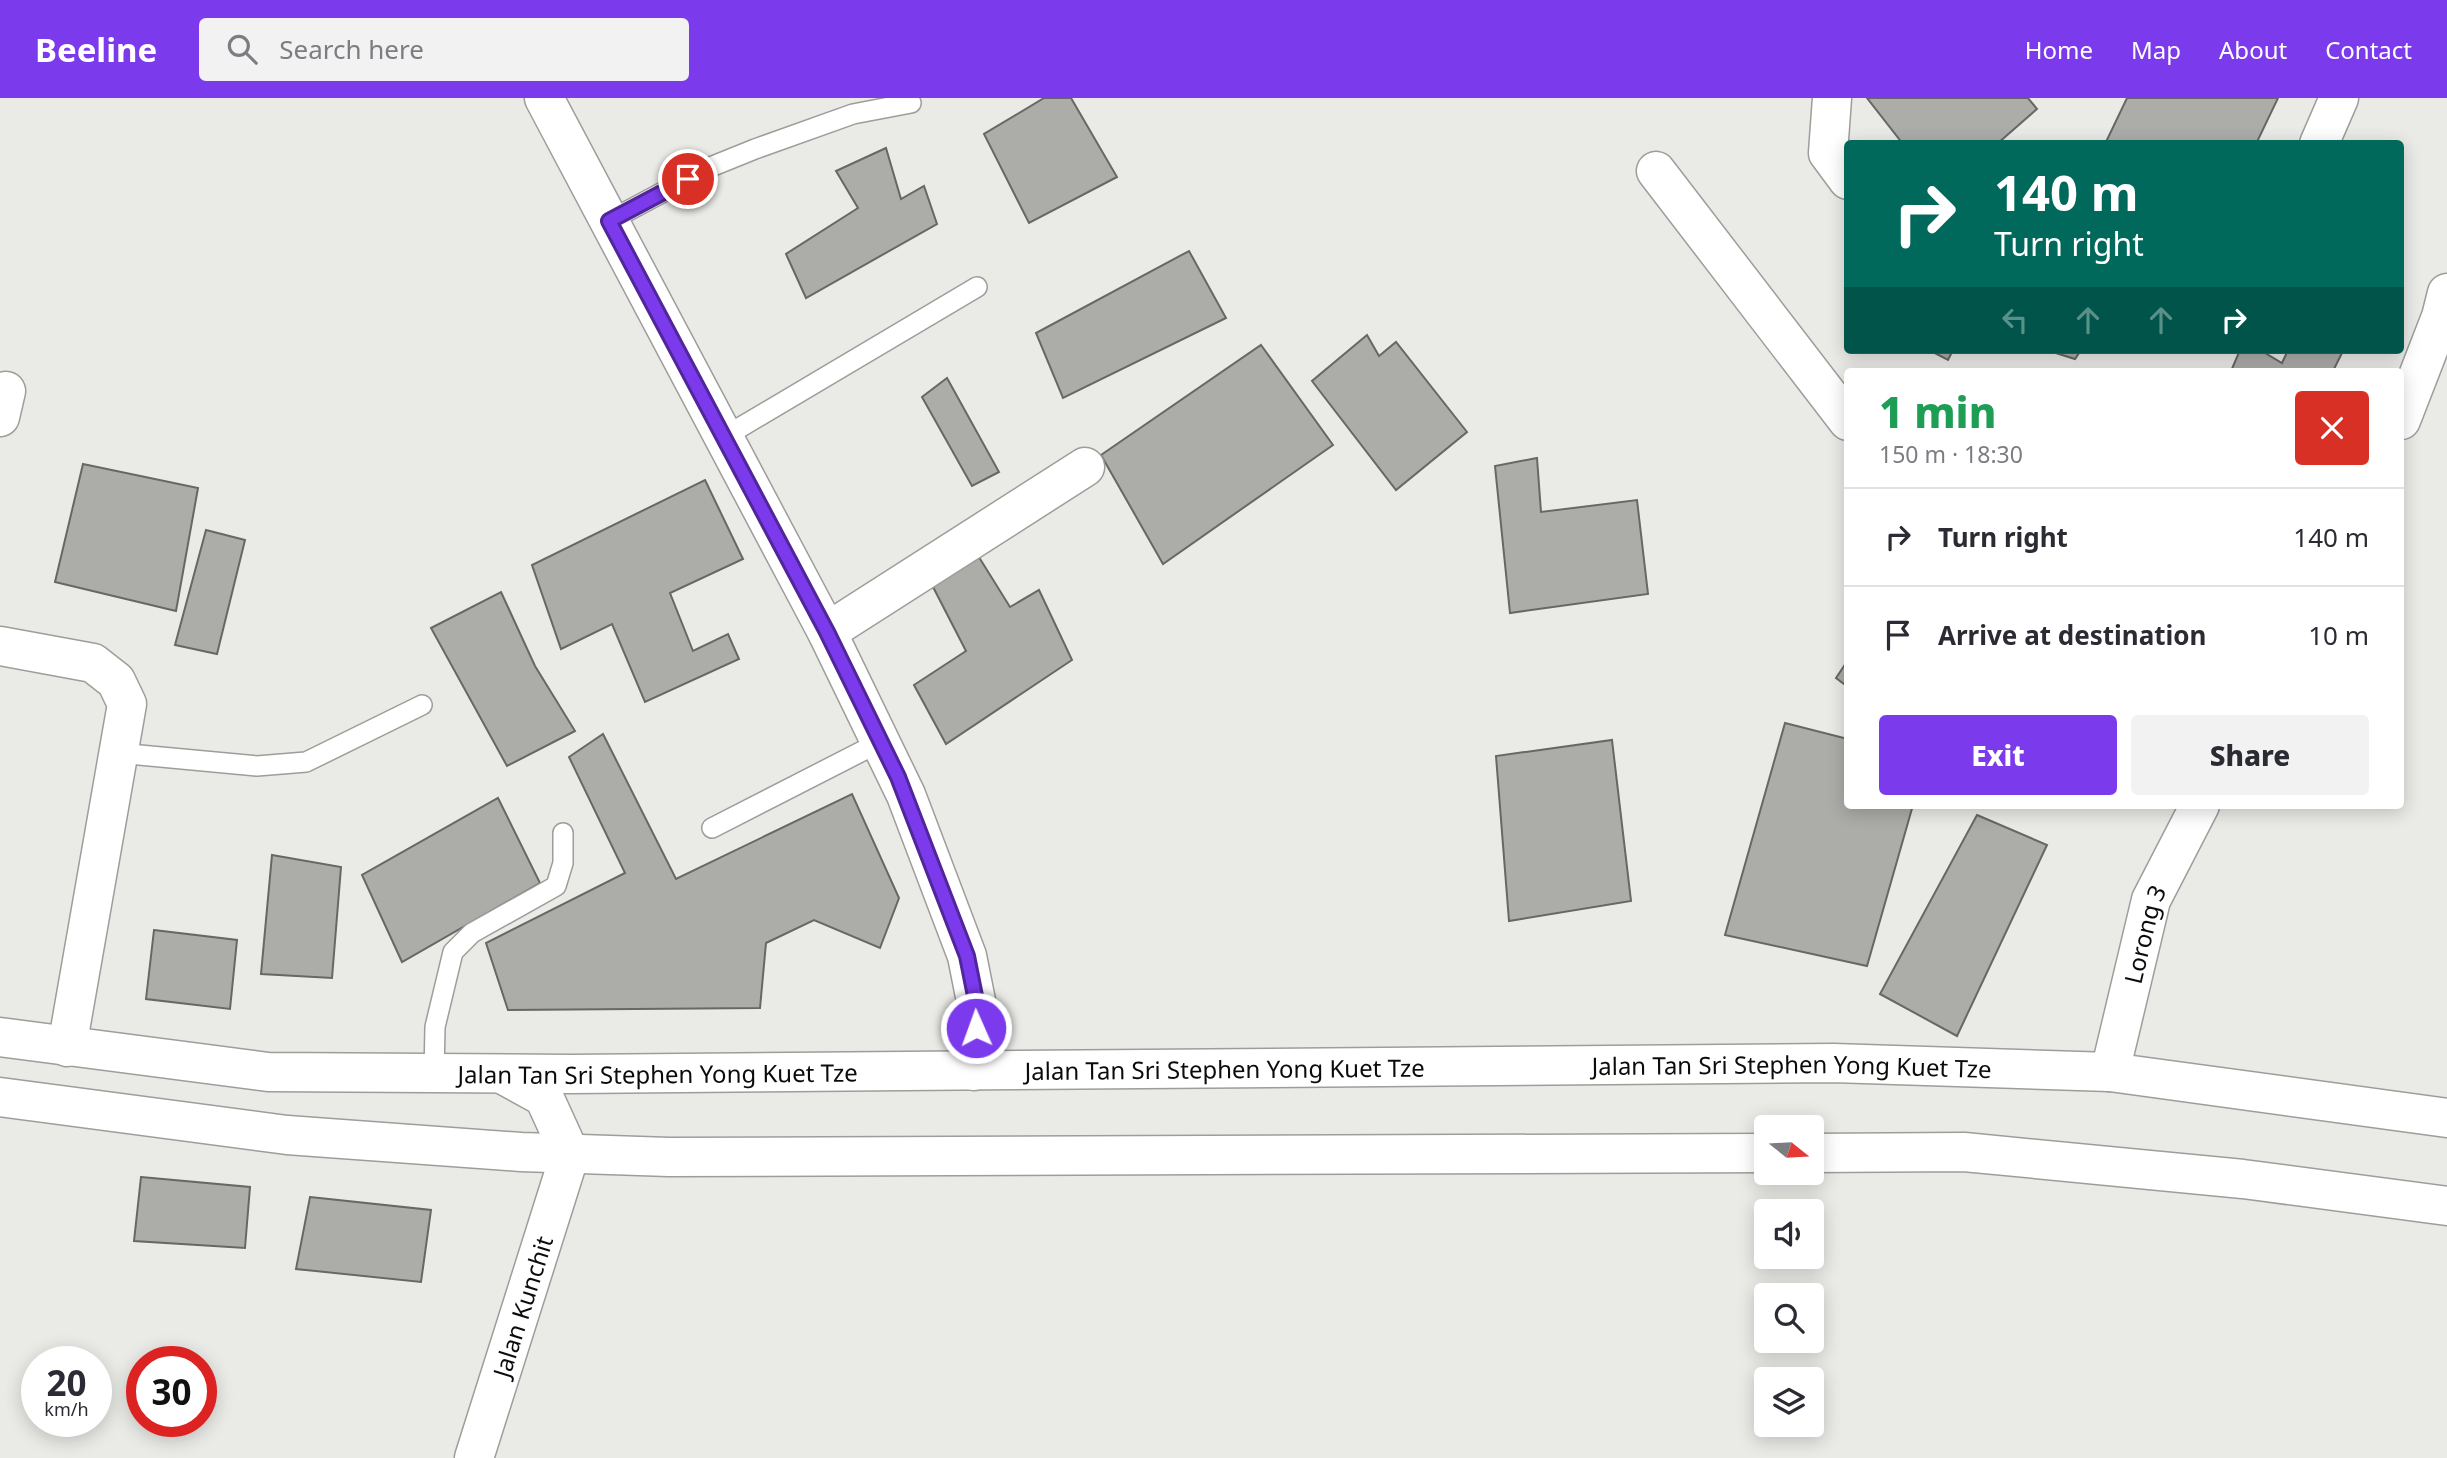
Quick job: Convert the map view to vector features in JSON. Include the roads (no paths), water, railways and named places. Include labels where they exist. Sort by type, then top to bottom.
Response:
[{"type":"main road","points":[[544,98],[827,632],[906,794],[967,956],[977,1006],[974,1071]]},
{"type":"main road","points":[[1832,98],[1828,153],[1844,175]]},
{"type":"main road","points":[[2321,140],[2339,98]]},
{"type":"main road","points":[[1656,171],[1844,416]]},
{"type":"main road","points":[[2404,412],[2441,317],[2447,293]]},
{"type":"main road","points":[[827,632],[1085,467]]},
{"type":"main road","points":[[0,646],[93,663],[116,681],[127,704],[67,1047]]},
{"type":"main road","name":"Lorong 3","points":[[2110,1072],[2151,900],[2198,809]]},
{"type":"main road","name":"Jalan Tan Sri Stephen Yong Kuet Tze","points":[[0,1037],[268,1072],[434,1074],[974,1071],[1833,1063],[2110,1072],[2447,1118]]},
{"type":"main road","points":[[501,1073],[544,1097],[570,1154]]},
{"type":"main road","points":[[0,1097],[287,1135],[570,1154],[683,1157],[1754,1153]]},
{"type":"main road","points":[[1824,1153],[1964,1152],[2243,1180],[2447,1206]]},
{"type":"main road","name":"Jalan Kunchit","points":[[474,1458],[570,1154]]},
{"type":"lane","points":[[609,221],[708,168],[755,149],[853,114],[911,103]]},
{"type":"lane","points":[[724,437],[977,287]]},
{"type":"lane","points":[[118,753],[257,766],[306,762],[422,705]]},
{"type":"lane","points":[[712,828],[882,741]]},
{"type":"lane","points":[[434,1074],[435,1027],[453,952],[472,933],[556,886],[563,863],[563,833]]}]
